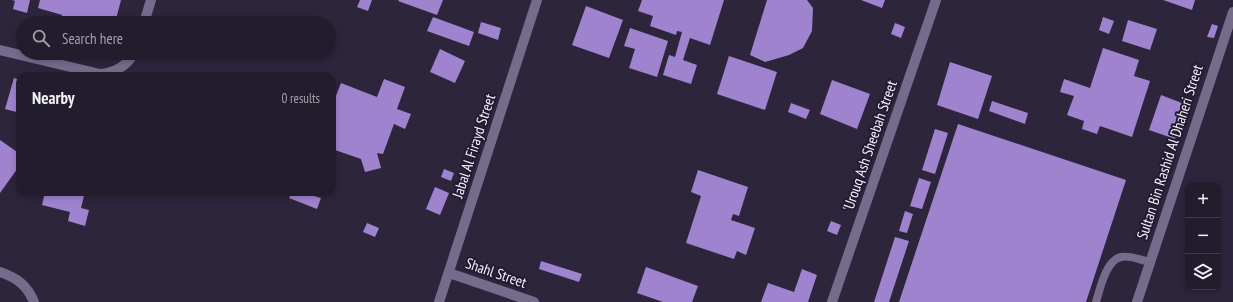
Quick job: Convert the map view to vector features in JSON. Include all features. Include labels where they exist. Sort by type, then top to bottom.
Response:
[{"type":"street","points":[[146,16],[151,0]]},
{"type":"street","name":"Jabal Al Firayd Street","points":[[439,302],[537,0]]},
{"type":"street","name":"'Urouq Ash Sheebah Street","points":[[832,302],[936,0]]},
{"type":"street","name":"Sultan Bin Rashid Al Dhaheri Street","points":[[1137,302],[1233,12]]},
{"type":"street","points":[[0,50],[16,54]]},
{"type":"street","points":[[42,60],[92,72]]},
{"type":"street","points":[[112,72],[120,69],[130,60]]},
{"type":"street","points":[[0,272],[15,277],[30,293],[34,302]]},
{"type":"street","name":"Shahl Street","points":[[449,273],[534,302]]},
{"type":"lane","points":[[1096,302],[1110,264],[1115,259],[1129,257],[1149,262]]},
{"type":"building","points":[[12,0],[30,0],[27,13],[13,9],[15,1]]},
{"type":"building","points":[[40,0],[121,0],[117,16],[62,16],[38,8]]},
{"type":"building","points":[[360,0],[372,0],[368,11],[357,7]]},
{"type":"building","points":[[443,0],[437,15],[398,1]]},
{"type":"building","points":[[642,0],[724,0],[710,45],[690,38],[683,60],[697,65],[691,84],[663,75],[669,55],[675,57],[682,32],[677,31],[676,35],[650,26],[653,16],[638,11]]},
{"type":"building","points":[[767,0],[807,0],[813,8],[812,31],[803,48],[789,55],[765,62],[750,55]]},
{"type":"building","points":[[861,0],[885,0],[882,8]]},
{"type":"building","points":[[1163,0],[1195,0],[1192,10]]},
{"type":"building","points":[[586,6],[623,20],[609,58],[572,45]]},
{"type":"building","points":[[433,17],[474,32],[469,46],[427,31]]},
{"type":"building","points":[[1103,17],[1114,21],[1109,34],[1099,30]]},
{"type":"building","points":[[1128,20],[1157,29],[1150,50],[1122,41]]},
{"type":"building","points":[[481,22],[501,28],[498,40],[478,33]]},
{"type":"building","points":[[895,23],[905,27],[901,38],[891,34]]},
{"type":"building","points":[[1212,24],[1218,26],[1214,38],[1207,37]]},
{"type":"building","points":[[630,28],[668,41],[657,77],[629,68],[635,49],[624,46]]},
{"type":"building","points":[[1103,48],[1139,60],[1134,76],[1150,81],[1132,137],[1100,126],[1097,134],[1082,129],[1084,121],[1067,115],[1074,96],[1060,92],[1064,79],[1090,88]]},
{"type":"building","points":[[440,49],[465,61],[455,83],[430,72]]},
{"type":"building","points":[[729,56],[777,72],[765,110],[717,94]]},
{"type":"building","points":[[950,62],[992,76],[978,119],[937,105]]},
{"type":"building","points":[[14,78],[16,79],[16,112],[5,109]]},
{"type":"building","points":[[384,79],[405,87],[397,109],[411,114],[405,129],[394,124],[383,154],[377,153],[381,168],[365,172],[361,159],[336,150],[336,96],[341,83],[377,97]]},
{"type":"building","points":[[832,80],[870,94],[857,129],[820,114]]},
{"type":"building","points":[[1161,95],[1187,105],[1175,139],[1149,130]]},
{"type":"building","points":[[992,101],[1028,113],[1025,124],[989,111]]},
{"type":"building","points":[[791,103],[810,110],[806,119],[788,112]]},
{"type":"building","points":[[958,124],[1126,180],[1086,302],[899,302]]},
{"type":"building","points":[[935,129],[948,133],[935,174],[922,170]]},
{"type":"building","points":[[0,140],[16,151],[16,171],[0,193]]},
{"type":"building","points":[[444,169],[454,173],[451,181],[441,177]]},
{"type":"building","points":[[698,170],[748,187],[739,216],[733,214],[731,220],[755,228],[746,255],[737,251],[734,259],[686,243],[701,196],[691,192]]},
{"type":"building","points":[[919,178],[931,182],[922,209],[910,206]]},
{"type":"building","points":[[435,187],[449,193],[440,215],[426,209]]},
{"type":"building","points":[[44,196],[84,196],[81,208],[89,210],[85,226],[68,221],[70,212],[42,205]]},
{"type":"building","points":[[290,196],[314,196],[321,198],[317,209],[289,198]]},
{"type":"building","points":[[905,211],[913,214],[907,233],[899,231]]},
{"type":"building","points":[[831,221],[841,225],[837,235],[827,231]]},
{"type":"building","points":[[367,223],[379,228],[375,237],[363,232]]},
{"type":"building","points":[[895,237],[909,241],[889,302],[874,302]]},
{"type":"building","points":[[541,261],[582,274],[579,282],[539,269]]},
{"type":"building","points":[[646,267],[698,286],[692,302],[663,302],[637,293]]},
{"type":"building","points":[[802,269],[817,275],[808,302],[761,302],[768,283],[794,292]]}]
